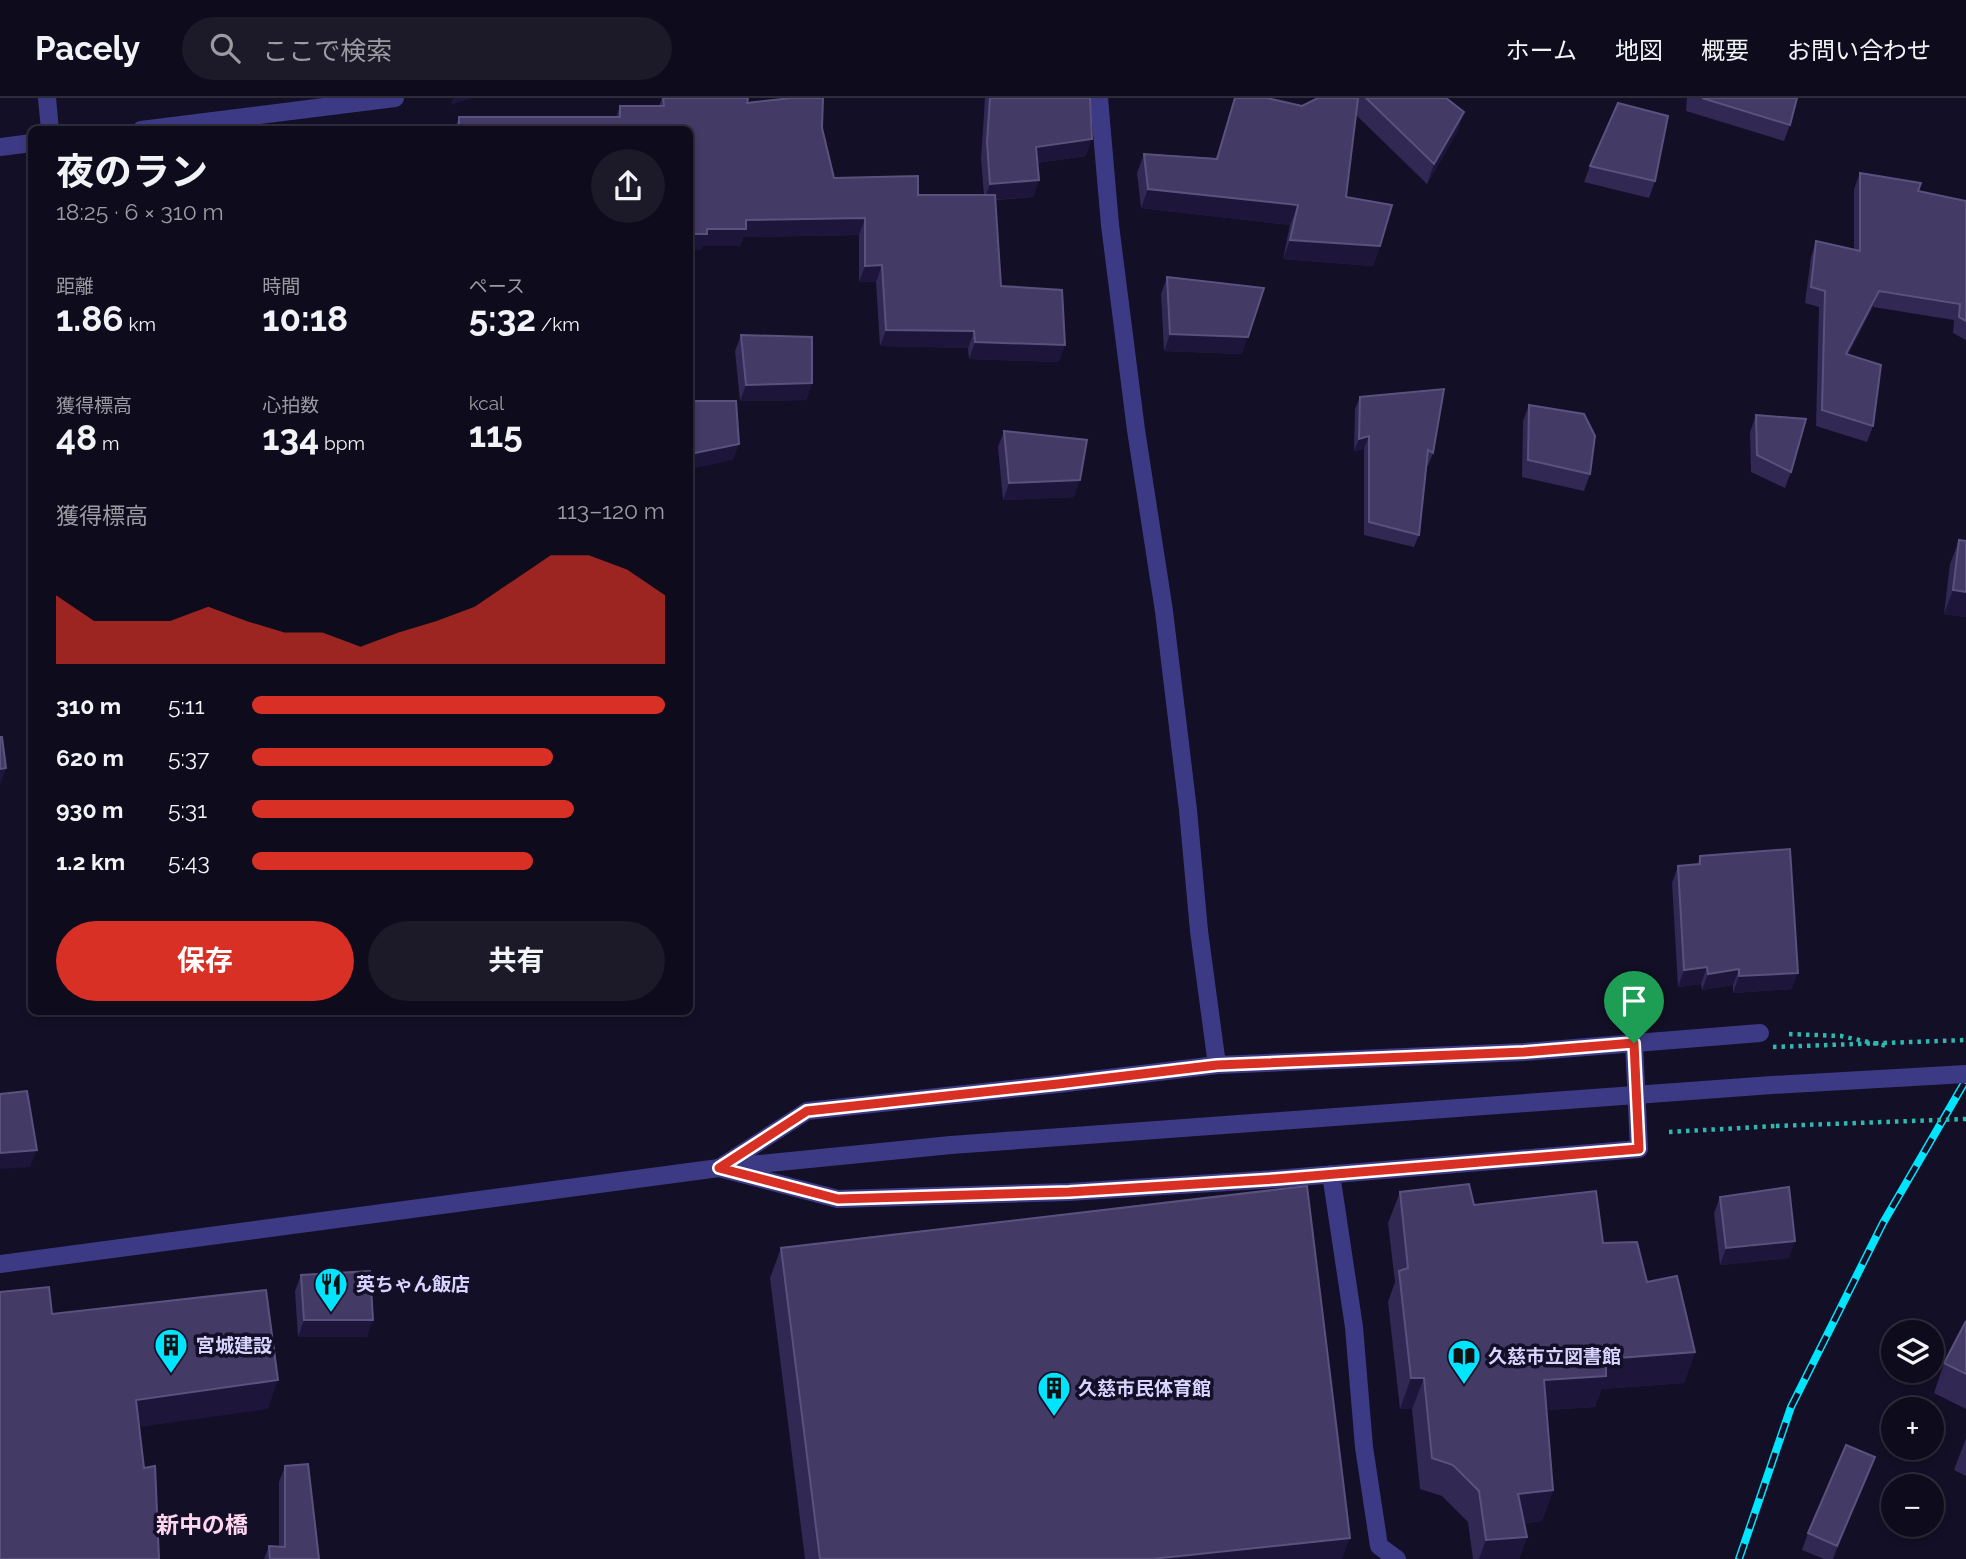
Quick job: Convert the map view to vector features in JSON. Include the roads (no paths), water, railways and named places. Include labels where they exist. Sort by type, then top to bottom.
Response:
[{"type":"street","points":[[47,98],[50,126]]},
{"type":"street","points":[[164,126],[292,104],[395,98]]},
{"type":"street","points":[[1098,98],[1110,225],[1136,430],[1164,611],[1188,810],[1199,931],[1217,1065]]},
{"type":"street","points":[[0,147],[28,144]]},
{"type":"street","points":[[719,1168],[807,1111],[1217,1065],[1511,1053],[1760,1032]]},
{"type":"street","points":[[719,1168],[838,1199],[1069,1192],[1639,1149],[1634,1043]]},
{"type":"street","points":[[0,1264],[719,1168],[951,1145],[1772,1085],[1966,1074]]},
{"type":"street","points":[[1331,1174],[1354,1327],[1364,1447],[1379,1546],[1397,1559]]},
{"type":"railway","points":[[1739,1559],[1791,1407],[1883,1223],[1966,1080]]},
{"type":"place","name":"英ちゃん飯店","points":[[331,1314]]},
{"type":"place","name":"宮城建設","points":[[171,1375]]},
{"type":"place","name":"久慈市立図書館","points":[[1464,1386]]},
{"type":"place","name":"久慈市民体育館","points":[[1054,1418]]},
{"type":"district","name":"新中の橋","points":[[202,1525]]}]
